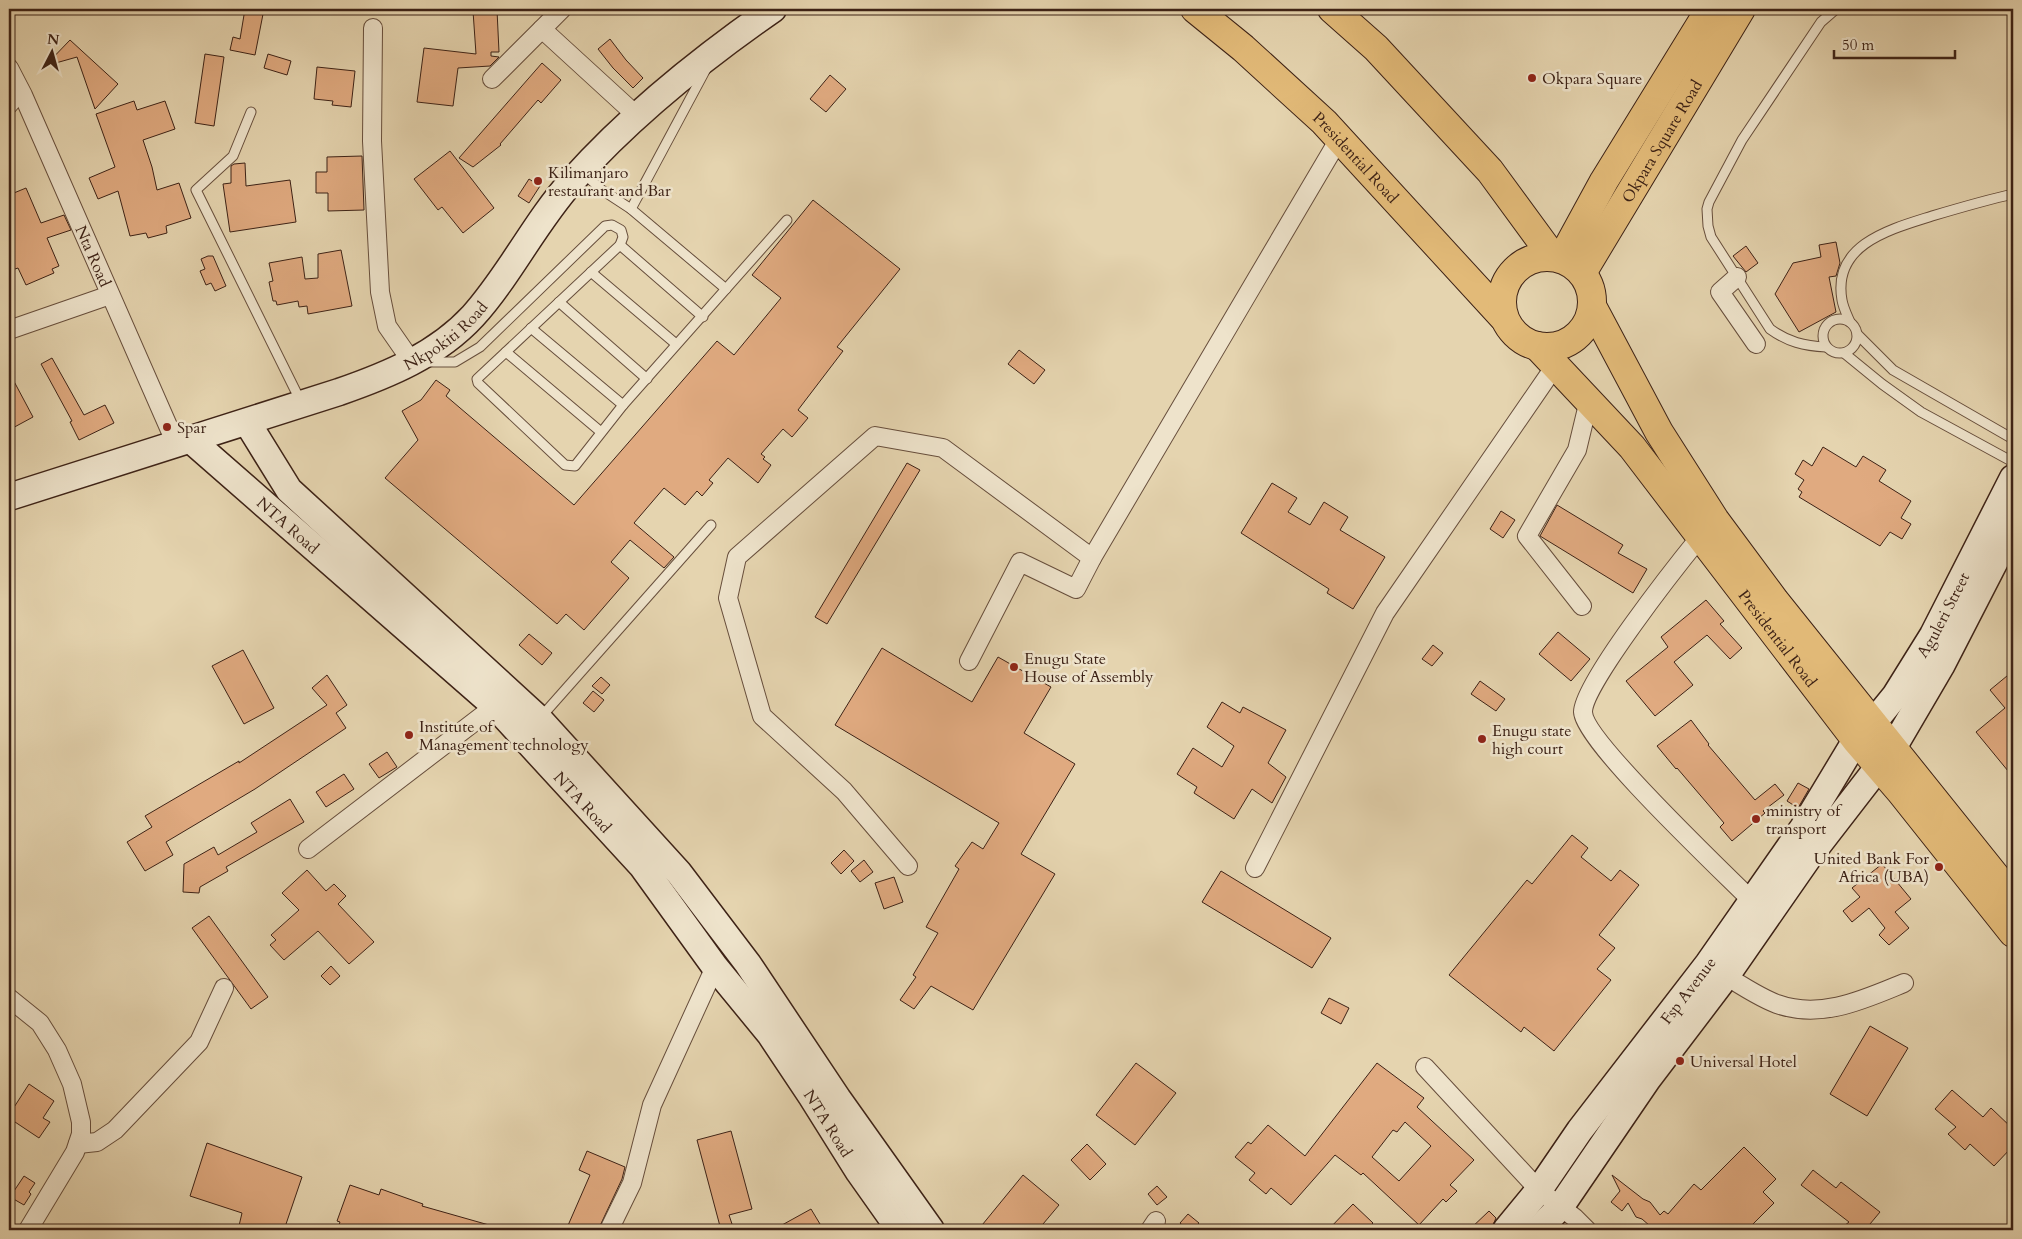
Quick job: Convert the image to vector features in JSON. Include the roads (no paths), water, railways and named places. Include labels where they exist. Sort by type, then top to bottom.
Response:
[{"type":"main road","name":"Nkpokiti Road","points":[[9,497],[375,380],[412,362],[440,344],[472,316],[552,206],[581,171],[637,116],[714,53],[773,9]]},
{"type":"main road","name":"Presidential Road","points":[[1195,9],[1243,48],[1324,122],[1504,317]]},
{"type":"main road","points":[[1332,9],[1376,48],[1490,171],[1566,263],[1591,289],[1592,306],[1589,318],[1583,329],[1574,338],[1550,347],[1537,346],[1520,339],[1513,333],[1504,317],[1501,302],[1503,286],[1511,273],[1523,262],[1538,257],[1566,263]]},
{"type":"main road","points":[[1566,263],[1604,182],[1710,9]]},
{"type":"main road","name":"Okpara Square Road","points":[[1566,263],[1741,9]]},
{"type":"main road","name":"Presidential Road","points":[[1592,306],[1659,432],[1715,520],[1775,601],[1865,731]]},
{"type":"main road","name":"Presidential Road","points":[[1537,346],[1632,447],[1700,537],[1886,757],[2013,898]]},
{"type":"main road","points":[[1593,404],[1633,383]]},
{"type":"main road","name":"NTA Road","points":[[247,422],[289,490],[539,719],[679,873],[748,964],[838,1100],[930,1230]]},
{"type":"main road","name":"NTA Road","points":[[183,442],[495,706],[642,866],[715,967],[770,1034],[900,1230]]},
{"type":"main road","name":"Aguleri Street","points":[[1865,731],[1894,696],[1933,635],[2013,478]]},
{"type":"main road","name":"Aguleri Street","points":[[1886,757],[1941,666],[2013,526]]},
{"type":"main road","name":"Fsp Avenue","points":[[1538,1230],[1561,1206],[1647,1080],[1694,1001],[1760,909],[1804,828],[1865,731]]},
{"type":"main road","name":"Presidential Road","points":[[1886,757],[2013,933]]},
{"type":"main road","name":"Fsp Avenue","points":[[1760,909],[1808,858],[1886,757]]},
{"type":"main road","name":"Fsp Avenue","points":[[1506,1230],[1539,1190],[1603,1100],[1694,1001]]},
{"type":"main road","points":[[1603,1100],[1620,1119]]},
{"type":"street","points":[[492,79],[562,9]]},
{"type":"street","points":[[373,28],[372,141],[380,292],[387,326],[412,362]]},
{"type":"street","points":[[542,29],[637,116]]},
{"type":"street","name":"Nta Road","points":[[9,68],[23,95],[110,295],[183,442]]},
{"type":"street","points":[[969,661],[1020,562],[1076,589],[1092,558],[1339,139]]},
{"type":"street","points":[[1737,278],[1720,292],[1756,344]]},
{"type":"street","points":[[9,330],[110,295]]},
{"type":"street","points":[[1255,868],[1385,613],[1555,366]]},
{"type":"street","points":[[1582,606],[1527,536],[1577,450],[1593,404]]},
{"type":"street","points":[[908,866],[844,791],[762,716],[728,598],[737,557],[875,436],[943,448],[1092,558]]},
{"type":"street","points":[[1700,537],[1637,620],[1593,685],[1584,706],[1583,714],[1585,722],[1608,752],[1706,858],[1760,909]]},
{"type":"street","points":[[308,849],[495,706]]},
{"type":"street","points":[[609,1230],[632,1183],[652,1105],[715,967]]},
{"type":"street","points":[[1717,970],[1776,1004],[1805,1010],[1834,1008],[1860,1001],[1904,983]]},
{"type":"street","points":[[78,1144],[98,1142],[115,1130],[199,1042],[224,988]]},
{"type":"street","points":[[9,998],[40,1023],[57,1050],[72,1084],[81,1122],[78,1144],[28,1230]]},
{"type":"street","points":[[1425,1067],[1539,1190],[1561,1206],[1587,1230]]},
{"type":"lane","points":[[1836,9],[1821,22],[1742,140],[1709,202],[1707,215],[1711,236],[1770,329],[1782,338],[1795,343],[1826,347],[1836,353],[1844,353],[1921,412],[2013,462]]},
{"type":"lane","points":[[631,209],[714,53]]},
{"type":"lane","points":[[9,111],[23,95]]},
{"type":"lane","points":[[252,112],[233,156],[196,190],[302,404]]},
{"type":"lane","points":[[581,171],[602,190],[631,209],[726,289]]},
{"type":"lane","points":[[2013,194],[1982,201],[1895,228],[1867,241],[1846,264],[1840,284],[1842,302],[1857,334],[1893,370],[2013,439]]},
{"type":"lane","points":[[412,362],[455,362],[480,347],[605,226],[612,225],[621,230],[623,237],[620,245],[479,376],[478,383],[565,465],[575,466],[623,405],[787,220]]},
{"type":"lane","points":[[620,245],[703,317]]},
{"type":"lane","points":[[591,272],[676,344]]},
{"type":"lane","points":[[559,302],[647,379]]},
{"type":"lane","points":[[1826,347],[1822,334],[1828,323],[1840,319],[1850,322]]},
{"type":"lane","points":[[531,328],[623,405]]},
{"type":"lane","points":[[1844,353],[1855,344],[1857,334]]},
{"type":"lane","points":[[506,352],[601,432]]},
{"type":"lane","points":[[539,719],[711,525]]},
{"type":"place","name":"Okpara Square","points":[[1532,78]]},
{"type":"place","name":"Kilimanjaro restaurant and Bar","points":[[538,181]]},
{"type":"place","name":"Spar","points":[[167,427]]},
{"type":"place","name":"Enugu State House of Assembly","points":[[1014,667]]},
{"type":"place","name":"Institute of Management technology","points":[[409,735]]},
{"type":"place","name":"Enugu state high court","points":[[1482,739]]},
{"type":"place","name":"ministry of transport","points":[[1756,819]]},
{"type":"place","name":"United Bank For Africa (UBA)","points":[[1939,867]]},
{"type":"place","name":"Universal Hotel","points":[[1680,1061]]}]
